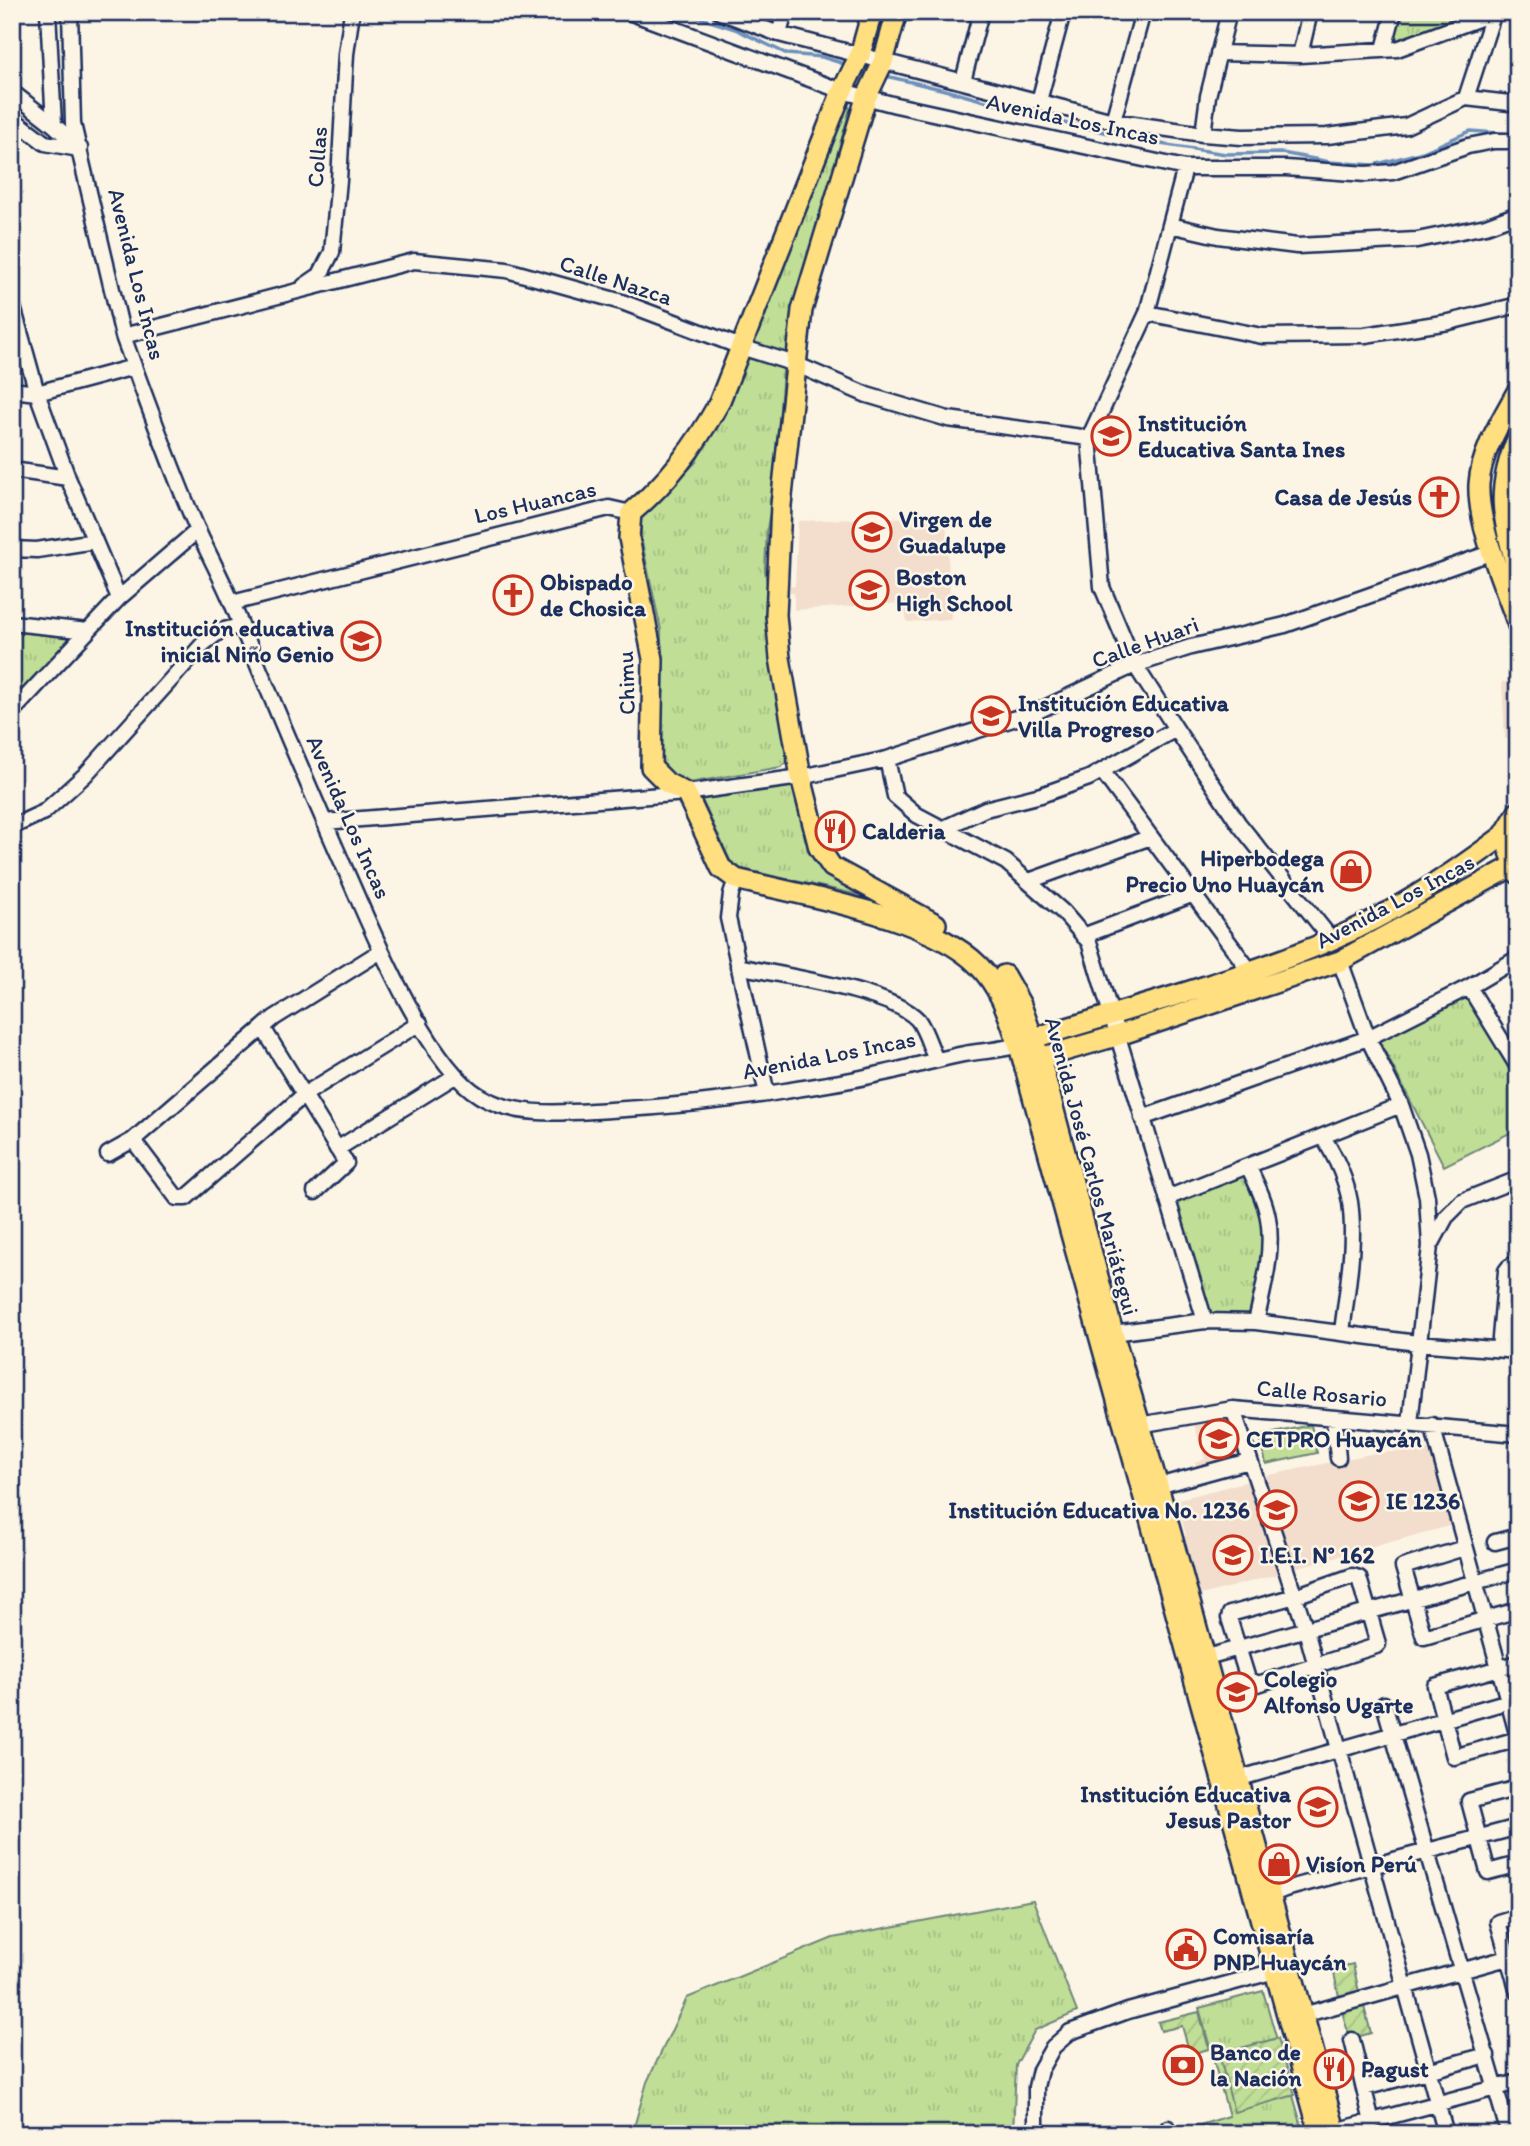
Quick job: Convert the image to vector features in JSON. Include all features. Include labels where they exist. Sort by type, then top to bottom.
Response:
[{"type":"main road","points":[[631,513],[664,483],[702,434],[719,403],[842,91],[860,55],[872,12]]},
{"type":"main road","name":"Avenida José Carlos Mariátegui","points":[[897,12],[883,62],[866,98],[802,310],[795,364],[780,505],[776,615],[780,658],[801,776],[817,842],[832,867],[985,953],[1003,975],[1021,1005],[1026,1042],[1262,1898],[1331,2133]]},
{"type":"main road","points":[[1518,390],[1489,448],[1479,482],[1481,513],[1518,625]]},
{"type":"main road","points":[[1518,437],[1502,482],[1502,508],[1518,573]]},
{"type":"main road","name":"Chimu","points":[[631,513],[629,538],[653,659],[651,767],[667,783],[686,793]]},
{"type":"main road","points":[[686,793],[720,869],[736,879]]},
{"type":"main road","points":[[1516,866],[1511,836],[1518,812]]},
{"type":"main road","name":"Avenida Los Incas","points":[[1026,1042],[1250,971],[1332,940],[1394,907],[1511,836]]},
{"type":"main road","name":"Avenida Los Incas","points":[[1041,1058],[1116,1036],[1340,961],[1516,866]]},
{"type":"main road","name":"Avenida José Carlos Mariátegui","points":[[736,879],[863,910],[910,925],[946,942],[978,964],[1003,999],[1026,1042],[1041,1058],[1112,1333],[1132,1426],[1158,1486],[1196,1660]]},
{"type":"main road","name":"Avenida José Carlos Mariátegui","points":[[1284,1972],[1303,2015],[1331,2133]]},
{"type":"street","points":[[48,12],[54,125]]},
{"type":"street","name":"Avenida Los Incas","points":[[70,12],[74,124],[123,336],[134,367],[198,530],[381,951],[420,1023],[455,1076],[478,1095],[504,1107],[535,1112],[665,1107],[767,1094],[874,1076],[936,1059],[1026,1042]]},
{"type":"street","name":"Collas","points":[[298,290],[320,275],[332,252],[346,54],[352,12]]},
{"type":"street","name":"Avenida Los Incas","points":[[629,12],[866,98],[1185,168],[1286,168],[1366,174],[1393,172],[1468,146],[1494,141],[1518,141]]},
{"type":"street","points":[[720,12],[779,34],[1112,121],[1203,134],[1242,137],[1327,136],[1406,126],[1466,98],[1518,104]]},
{"type":"street","points":[[779,34],[785,12]]},
{"type":"street","points":[[963,80],[981,12]]},
{"type":"street","points":[[1039,101],[1063,12]]},
{"type":"street","points":[[1112,121],[1143,12]]},
{"type":"street","points":[[1203,134],[1208,96],[1230,12]]},
{"type":"street","points":[[1300,55],[1310,12]]},
{"type":"street","points":[[1384,49],[1394,12]]},
{"type":"street","points":[[1218,53],[1300,55],[1397,49],[1494,12]]},
{"type":"street","points":[[1466,98],[1494,12]]},
{"type":"street","points":[[12,92],[81,149]]},
{"type":"street","points":[[12,118],[46,143],[81,149]]},
{"type":"street","points":[[1185,168],[1147,313],[1089,438],[1102,587],[1135,665],[1176,729],[1239,824],[1332,940]]},
{"type":"street","points":[[1170,225],[1218,236],[1297,246],[1417,240],[1486,226],[1518,214]]},
{"type":"street","name":"Calle Nazca","points":[[123,336],[414,261],[460,264],[507,270],[622,302],[741,347],[795,364],[867,395],[948,419],[1089,438]]},
{"type":"street","points":[[12,303],[37,393],[68,478],[119,598]]},
{"type":"street","points":[[1147,313],[1262,336],[1365,335],[1449,322],[1518,305]]},
{"type":"street","points":[[12,390],[37,393],[134,367]]},
{"type":"street","points":[[12,470],[68,478]]},
{"type":"street","name":"Los Huancas","points":[[232,603],[609,508],[631,513]]},
{"type":"street","points":[[12,712],[119,598],[198,530]]},
{"type":"street","points":[[12,549],[37,550],[95,541]]},
{"type":"street","name":"Calle Huari","points":[[324,822],[686,793],[801,776],[887,759],[1038,711],[1135,665],[1191,647],[1285,625],[1493,552]]},
{"type":"street","points":[[12,623],[88,631]]},
{"type":"street","points":[[12,824],[18,824],[44,812],[85,775],[203,643],[220,631],[240,626]]},
{"type":"street","points":[[944,828],[985,809],[1041,796],[1089,778],[1176,729]]},
{"type":"street","points":[[887,759],[895,796],[917,815],[1006,862],[1063,912],[1089,942],[1205,1321]]},
{"type":"street","points":[[1102,771],[1250,971]]},
{"type":"street","points":[[1029,881],[1151,836]]},
{"type":"street","points":[[736,879],[731,894],[729,918],[767,1094]]},
{"type":"street","points":[[1083,936],[1194,894]]},
{"type":"street","points":[[108,1154],[133,1140],[274,1018],[381,951]]},
{"type":"street","points":[[1142,1118],[1368,1038],[1469,987],[1518,958]]},
{"type":"street","points":[[1340,961],[1368,1038],[1401,1105],[1418,1154],[1427,1197],[1430,1246],[1410,1423]]},
{"type":"street","points":[[738,966],[867,994],[888,1002],[919,1021],[936,1059]]},
{"type":"street","points":[[1469,987],[1518,1067]]},
{"type":"street","points":[[133,1140],[177,1198],[186,1198],[304,1094],[420,1023]]},
{"type":"street","points":[[263,1028],[346,1163],[315,1192]]},
{"type":"street","points":[[337,1149],[455,1076]]},
{"type":"street","points":[[1167,1198],[1401,1105]]},
{"type":"street","points":[[1323,1137],[1337,1160],[1350,1199],[1352,1219],[1342,1332]]},
{"type":"street","points":[[1248,1166],[1268,1218],[1266,1277],[1256,1322]]},
{"type":"street","points":[[1430,1246],[1446,1217],[1462,1201],[1518,1179]]},
{"type":"street","points":[[1499,1349],[1506,1272],[1518,1262]]},
{"type":"street","points":[[1112,1333],[1205,1321],[1256,1322],[1417,1343],[1518,1351]]},
{"type":"street","points":[[1233,1409],[1306,1629],[1446,2134]]},
{"type":"street","name":"Calle Rosario","points":[[1132,1426],[1233,1409],[1518,1434]]},
{"type":"street","points":[[1334,1418],[1339,1458]]},
{"type":"street","points":[[1432,1425],[1473,1581],[1499,1668],[1513,1700],[1518,1738],[1454,1757],[1435,1686],[1499,1668],[1518,1663]]},
{"type":"street","points":[[1158,1486],[1249,1461]]},
{"type":"street","points":[[1495,1542],[1518,1536]]},
{"type":"street","points":[[1464,1548],[1403,1567],[1424,1637],[1518,1610]]},
{"type":"street","points":[[1196,1660],[1518,1570]]},
{"type":"street","points":[[1356,1576],[1359,1578],[1378,1644],[1255,1684],[1248,1679],[1230,1614],[1295,1596],[1356,1576]]},
{"type":"street","points":[[1230,1781],[1513,1700]]},
{"type":"street","points":[[1384,1704],[1508,2134]]},
{"type":"street","points":[[1518,1788],[1469,1801],[1488,1872],[1518,1864]]},
{"type":"street","points":[[1262,1898],[1285,1889],[1518,1827]]},
{"type":"street","points":[[1518,1916],[1499,1922],[1513,1956],[1518,1992]]},
{"type":"street","points":[[1303,2015],[1513,1956]]},
{"type":"street","points":[[1036,2134],[1036,2087],[1040,2070],[1053,2047],[1070,2032],[1128,2011],[1284,1972]]},
{"type":"street","points":[[1352,2040],[1372,2122]]},
{"type":"street","points":[[1364,2088],[1487,2055]]},
{"type":"street","points":[[1331,2133],[1518,2082]]},
{"type":"shaded area","points":[[946,516],[951,619],[907,622],[904,603],[794,610],[794,593],[790,593],[790,586],[795,586],[798,521]]},
{"type":"shaded area","points":[[1518,681],[1518,739],[1505,739],[1502,682]]},
{"type":"shaded area","name":"CETPRO Huaycán","points":[[1232,1417],[1244,1457],[1197,1467],[1195,1462],[1205,1459],[1193,1421]]},
{"type":"shaded area","name":"IE 1236","points":[[1431,1450],[1453,1525],[1291,1569],[1265,1476],[1375,1453]]},
{"type":"shaded area","name":"I.E.I. N° 162","points":[[1253,1480],[1282,1573],[1201,1595],[1176,1500]]},
{"type":"green space","points":[[1399,12],[1481,12],[1401,43],[1395,33]]},
{"type":"green space","points":[[846,102],[850,109],[812,244],[788,358],[740,340]]},
{"type":"green space","points":[[752,354],[776,363],[783,369],[765,569],[790,755],[788,762],[781,767],[683,784],[663,769],[660,760],[661,630],[641,538],[641,518],[696,462],[742,355]]},
{"type":"green space","points":[[12,631],[75,638],[12,707]]},
{"type":"green space","points":[[792,785],[810,849],[873,898],[733,867],[701,798]]},
{"type":"green space","points":[[1466,995],[1518,1083],[1518,1129],[1444,1166],[1379,1040]]},
{"type":"green space","points":[[1244,1172],[1259,1204],[1265,1236],[1253,1319],[1205,1317],[1171,1200]]},
{"type":"green space","points":[[1518,1268],[1518,1344],[1506,1343],[1514,1276]]},
{"type":"green space","points":[[1311,1425],[1317,1453],[1266,1464],[1260,1436]]},
{"type":"green space","points":[[1033,1900],[1077,2012],[1035,2030],[1016,2065],[1013,2134],[632,2134],[647,2082],[687,1998],[833,1938]]},
{"type":"green space","points":[[1353,1964],[1359,1992],[1339,1996],[1333,1969]]},
{"type":"green space","points":[[1263,1991],[1304,2134],[1178,2134],[1177,2132],[1229,2116],[1199,2008]]},
{"type":"green space","points":[[1363,2003],[1371,2033],[1350,2039],[1341,2008]]},
{"type":"green space","points":[[1199,2012],[1209,2049],[1190,2054],[1182,2026],[1161,2031],[1158,2022]]},
{"type":"green space","points":[[1278,2038],[1295,2095],[1234,2112],[1219,2054]]},
{"type":"waterway","points":[[682,12],[735,29],[787,54],[822,57],[848,65]]},
{"type":"waterway","points":[[886,76],[1068,124],[1154,143],[1226,154],[1282,153],[1330,162],[1374,165],[1423,152],[1470,131],[1512,134]]},
{"type":"place","name":"Institución Educativa Santa Ines","points":[[1111,436]]},
{"type":"place","name":"Casa de Jesús","points":[[1439,497]]},
{"type":"place","name":"Virgen de Guadalupe","points":[[872,532]]},
{"type":"place","name":"Boston High School","points":[[869,590]]},
{"type":"place","name":"Obispado de Chosica","points":[[513,595]]},
{"type":"place","name":"Institución educativa inicial Niño Genio","points":[[361,641]]},
{"type":"place","name":"Institución Educativa Villa Progreso","points":[[991,716]]},
{"type":"place","name":"Calderia","points":[[835,831]]},
{"type":"place","name":"Hiperbodega Precio Uno Huaycán","points":[[1351,871]]},
{"type":"place","name":"CETPRO Huaycán","points":[[1219,1439]]},
{"type":"place","name":"IE 1236","points":[[1359,1501]]},
{"type":"place","name":"Institución Educativa No. 1236","points":[[1277,1510]]},
{"type":"place","name":"I.E.I. N° 162","points":[[1233,1555]]},
{"type":"place","name":"Colegio Alfonso Ugarte","points":[[1237,1692]]},
{"type":"place","name":"Institución Educativa Jesus Pastor","points":[[1318,1807]]},
{"type":"place","name":"Visíon Perú","points":[[1279,1864]]},
{"type":"place","name":"Comisaría PNP Huaycán","points":[[1186,1949]]},
{"type":"place","name":"Banco de la Nación","points":[[1183,2065]]},
{"type":"place","name":"Pagust","points":[[1334,2069]]}]
